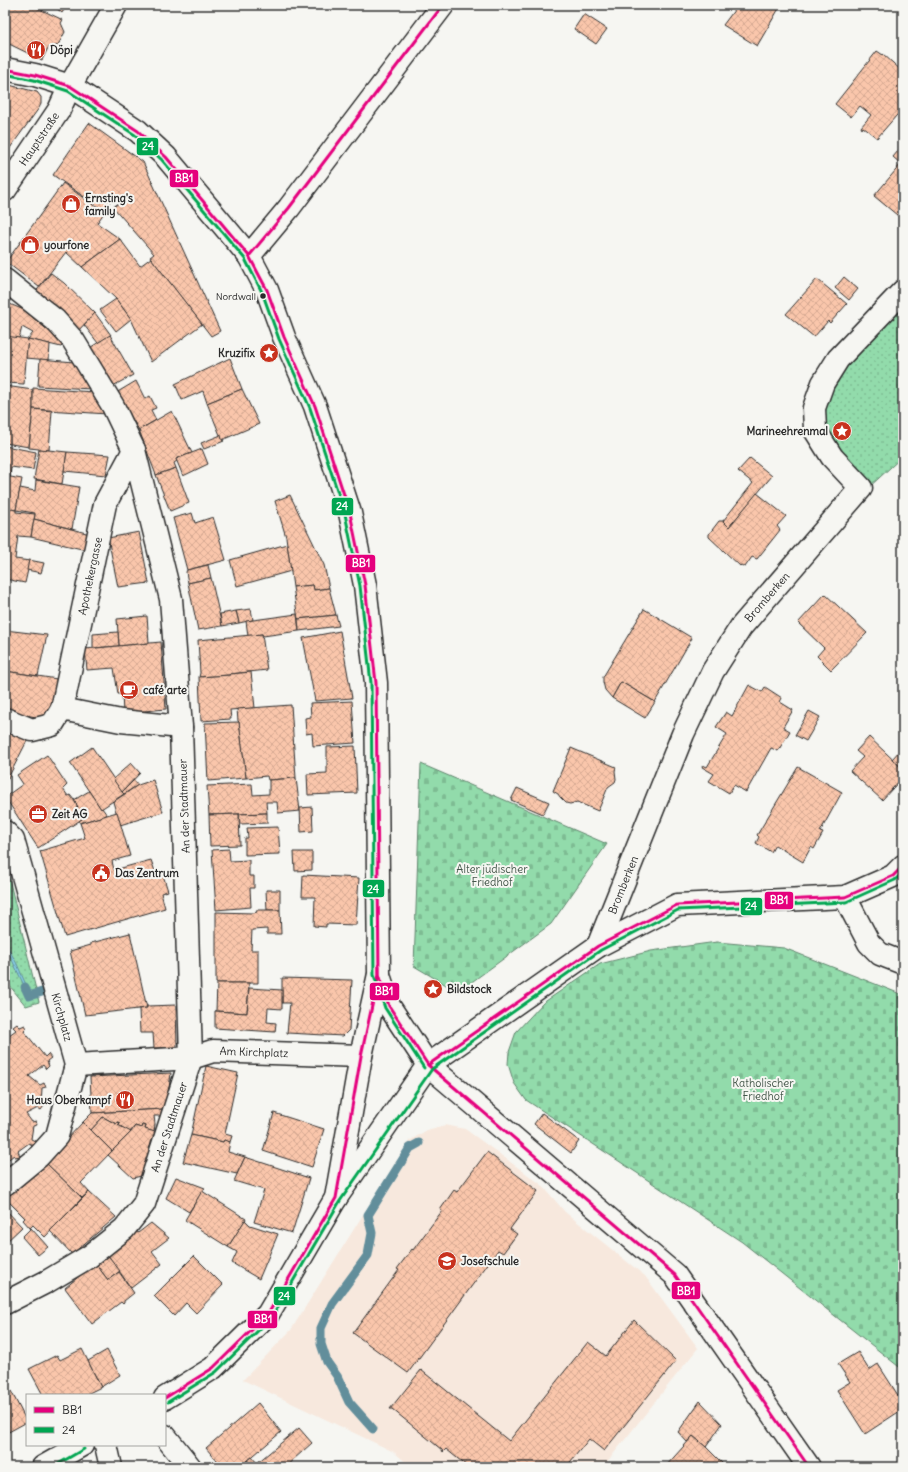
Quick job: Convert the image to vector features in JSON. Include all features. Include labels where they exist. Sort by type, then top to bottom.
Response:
[{"type":"street","name":"Hauptstraße","points":[[5,190],[59,110],[70,86],[116,5]]},
{"type":"street","points":[[249,256],[289,208],[443,5]]},
{"type":"street","points":[[5,69],[70,86],[138,131],[166,157],[249,256],[267,290],[284,336],[315,406],[350,513],[365,585],[376,682],[379,974],[361,1056],[336,1198]]},
{"type":"street","name":"An der Stadtmauer","points":[[5,280],[55,320],[73,340],[113,406],[134,450],[170,599],[181,727],[191,1058],[144,1204],[124,1229],[90,1256],[48,1281],[5,1303]]},
{"type":"street","name":"Bromberken","points":[[598,946],[683,734],[713,671],[741,627],[861,488],[832,457],[815,430],[814,408],[823,383],[838,359],[903,291]]},
{"type":"street","name":"Apothekergasse","points":[[5,719],[32,730],[52,725],[62,708],[105,504],[134,450]]},
{"type":"street","points":[[62,708],[121,721],[181,727]]},
{"type":"street","name":"Kirchplatz","points":[[5,832],[13,840],[76,1065],[58,1136],[39,1156],[5,1184]]},
{"type":"street","points":[[166,1397],[212,1368],[268,1314],[336,1198],[428,1065],[598,946],[677,906],[846,897],[892,876],[903,866]]},
{"type":"street","points":[[846,897],[870,943],[880,954],[903,963]]},
{"type":"street","points":[[379,974],[389,1006],[428,1065],[675,1275],[809,1467]]},
{"type":"street","name":"Am Kirchplatz","points":[[76,1065],[191,1058],[213,1051],[361,1056]]},
{"type":"street","points":[[166,1437],[190,1467]]},
{"type":"street","points":[[43,1467],[80,1446]]},
{"type":"street","points":[[106,1446],[111,1467]]},
{"type":"shaded area","points":[[445,1125],[465,1129],[542,1185],[565,1212],[645,1276],[698,1348],[603,1467],[411,1467],[394,1452],[243,1380],[291,1330],[409,1141],[427,1130]]},
{"type":"green space","points":[[903,297],[903,456],[867,489],[820,430],[829,381]]},
{"type":"green space","name":"Alter jüdischer Friedhof","points":[[421,764],[607,844],[551,924],[458,992],[414,966]]},
{"type":"green space","points":[[5,862],[39,1002],[26,1006],[5,980]]},
{"type":"green space","name":"Katholischer Friedhof","points":[[717,942],[784,948],[903,995],[903,1370],[742,1242],[526,1100],[514,1083],[508,1064],[509,1052],[516,1032],[543,1003],[600,964],[651,951]]},
{"type":"water","points":[[5,942],[32,996],[29,996],[5,945]]},
{"type":"building","points":[[5,5],[31,5],[63,20],[61,23],[65,32],[58,45],[48,48],[42,60],[5,42]]},
{"type":"building","points":[[53,5],[67,5],[62,13]]},
{"type":"building","points":[[738,5],[781,5],[757,46],[723,25]]},
{"type":"building","points":[[584,14],[607,29],[596,44],[574,29]]},
{"type":"building","points":[[877,51],[883,54],[903,72],[903,108],[877,138],[863,127],[862,129],[861,127],[871,115],[860,106],[851,117],[835,104]]},
{"type":"building","points":[[5,84],[37,92],[41,97],[41,104],[39,108],[10,148],[5,145]]},
{"type":"building","points":[[89,123],[143,162],[220,331],[211,336],[150,257],[154,254],[113,207],[119,203],[117,201],[112,198],[104,211],[53,175]]},
{"type":"building","points":[[903,145],[903,220],[874,196],[901,164],[893,157]]},
{"type":"building","points":[[63,183],[104,213],[97,223],[120,239],[82,267],[66,252],[39,287],[6,262]]},
{"type":"building","points":[[120,239],[140,266],[151,258],[202,324],[151,362],[131,319],[116,299],[82,267]]},
{"type":"building","points":[[51,273],[64,283],[95,313],[77,332],[33,295]]},
{"type":"building","points":[[844,277],[858,289],[849,300],[835,288]]},
{"type":"building","points":[[817,279],[847,304],[830,323],[828,321],[814,337],[786,314]]},
{"type":"building","points":[[116,299],[131,319],[116,331],[100,310]]},
{"type":"building","points":[[5,302],[24,310],[64,344],[61,347],[28,339],[33,333],[22,327],[19,339],[5,336]]},
{"type":"building","points":[[95,313],[111,335],[98,343],[84,325]]},
{"type":"building","points":[[110,335],[133,375],[111,387],[88,349]]},
{"type":"building","points":[[5,336],[28,339],[24,384],[5,383]]},
{"type":"building","points":[[28,339],[50,344],[49,360],[26,358]]},
{"type":"building","points":[[230,358],[242,389],[207,403],[203,391],[182,400],[175,384]]},
{"type":"building","points":[[40,359],[74,362],[91,389],[38,386]]},
{"type":"building","points":[[136,381],[145,399],[150,396],[156,408],[151,410],[156,420],[139,430],[116,393]]},
{"type":"building","points":[[5,386],[33,390],[33,409],[29,447],[5,443]]},
{"type":"building","points":[[33,388],[94,392],[107,414],[33,409]]},
{"type":"building","points":[[242,389],[259,424],[222,440],[207,403]]},
{"type":"building","points":[[33,409],[52,411],[49,450],[29,448]]},
{"type":"building","points":[[172,411],[192,453],[176,459],[177,461],[174,463],[176,468],[156,475],[139,430]]},
{"type":"building","points":[[221,435],[222,440],[224,441],[204,449],[201,443]]},
{"type":"building","points":[[5,446],[36,452],[33,470],[11,467],[10,477],[5,476]]},
{"type":"building","points":[[39,449],[67,452],[62,484],[34,479]]},
{"type":"building","points":[[202,449],[208,464],[183,476],[176,459]]},
{"type":"building","points":[[67,452],[110,455],[106,475],[64,471]]},
{"type":"building","points":[[750,458],[772,476],[729,527],[723,521],[753,483],[738,471]]},
{"type":"building","points":[[176,468],[189,503],[170,511],[156,475]]},
{"type":"building","points":[[5,476],[22,479],[16,510],[5,508]]},
{"type":"building","points":[[36,480],[79,487],[72,529],[34,519],[35,513],[16,510],[20,488],[35,491]]},
{"type":"building","points":[[757,493],[786,516],[777,526],[780,530],[757,559],[752,557],[745,567],[740,566],[709,537],[709,534],[719,521],[723,521],[729,527]]},
{"type":"building","points":[[290,495],[324,565],[329,588],[314,590],[313,585],[293,587],[286,537],[275,501]]},
{"type":"building","points":[[5,508],[16,510],[16,512],[35,514],[31,537],[18,536],[15,559],[30,561],[25,583],[5,579]]},
{"type":"building","points":[[192,513],[195,523],[213,517],[226,560],[187,570],[173,518]]},
{"type":"building","points":[[34,519],[90,534],[86,550],[31,537]]},
{"type":"building","points":[[139,532],[149,583],[118,587],[108,538]]},
{"type":"building","points":[[287,544],[291,571],[237,586],[230,560]]},
{"type":"building","points":[[29,560],[44,563],[41,573],[27,570]]},
{"type":"building","points":[[208,565],[211,578],[188,583],[187,570]]},
{"type":"building","points":[[211,578],[222,626],[198,630],[188,583]]},
{"type":"building","points":[[313,585],[314,590],[329,588],[336,615],[298,619],[293,587]]},
{"type":"building","points":[[825,594],[867,633],[831,670],[817,656],[824,648],[798,623]]},
{"type":"building","points":[[251,609],[253,620],[239,623],[236,611]]},
{"type":"building","points":[[644,609],[692,638],[655,702],[621,682],[612,698],[605,690],[603,677]]},
{"type":"building","points":[[236,611],[239,623],[222,626],[220,614]]},
{"type":"building","points":[[297,614],[299,631],[263,636],[262,634],[248,636],[246,621]]},
{"type":"building","points":[[336,615],[339,626],[299,631],[298,619]]},
{"type":"building","points":[[147,616],[149,643],[119,646],[117,619]]},
{"type":"building","points":[[5,630],[47,635],[38,676],[5,671]]},
{"type":"building","points":[[340,631],[352,698],[315,701],[303,638]]},
{"type":"building","points":[[118,632],[119,646],[93,648],[93,634]]},
{"type":"building","points":[[262,634],[267,670],[199,677],[198,640]]},
{"type":"building","points":[[161,642],[166,709],[123,713],[122,694],[118,694],[114,668],[87,670],[85,649]]},
{"type":"building","points":[[5,671],[57,679],[52,708],[41,718],[5,711]]},
{"type":"building","points":[[251,672],[255,708],[230,710],[231,719],[201,721],[199,677]]},
{"type":"building","points":[[621,682],[655,702],[645,718],[612,698]]},
{"type":"building","points":[[749,685],[762,692],[765,687],[782,698],[780,702],[793,710],[783,727],[790,731],[778,751],[771,748],[746,792],[734,785],[729,793],[709,781],[714,774],[702,767],[703,765],[707,767],[727,734],[716,727],[726,712],[732,716]]},
{"type":"building","points":[[352,701],[355,743],[313,746],[312,733],[306,734],[305,718],[311,717],[310,703]]},
{"type":"building","points":[[291,705],[296,778],[268,780],[267,776],[246,778],[237,709]]},
{"type":"building","points":[[809,711],[820,717],[806,741],[795,735]]},
{"type":"building","points":[[239,722],[246,778],[208,781],[205,723]]},
{"type":"building","points":[[5,729],[28,739],[5,784]]},
{"type":"building","points":[[869,737],[903,769],[903,777],[882,800],[850,771],[863,757],[856,751]]},
{"type":"building","points":[[355,746],[357,793],[308,795],[307,774],[327,773],[327,747]]},
{"type":"building","points":[[92,747],[124,794],[101,809],[70,763]]},
{"type":"building","points":[[571,748],[616,767],[615,782],[608,787],[598,811],[577,802],[570,804],[566,803],[553,791]]},
{"type":"building","points":[[901,749],[903,750],[903,769],[892,759]]},
{"type":"building","points":[[47,755],[67,785],[63,789],[68,796],[70,795],[74,800],[78,807],[76,808],[82,819],[38,848],[5,797],[23,784],[17,775]]},
{"type":"building","points":[[131,763],[140,773],[122,792],[113,779]]},
{"type":"building","points":[[798,767],[842,792],[820,832],[823,833],[814,849],[811,847],[803,862],[775,845],[771,852],[756,843],[759,837],[757,835]]},
{"type":"building","points":[[296,778],[300,811],[278,813],[277,802],[266,802],[267,813],[209,815],[207,786],[252,784],[253,795],[269,794],[269,780]]},
{"type":"building","points":[[134,780],[138,785],[124,794],[122,792]]},
{"type":"building","points":[[153,780],[163,812],[120,825],[113,802],[138,785]]},
{"type":"building","points":[[517,788],[549,802],[543,814],[511,800]]},
{"type":"building","points":[[89,791],[107,815],[80,823],[79,821],[82,819],[76,808],[78,807],[74,800]]},
{"type":"building","points":[[312,807],[313,831],[301,832],[300,808]]},
{"type":"building","name":"Das Zentrum","points":[[117,812],[130,856],[112,861],[114,870],[151,860],[157,877],[163,875],[168,891],[161,893],[165,908],[65,937],[40,851],[85,838],[80,823]]},
{"type":"building","points":[[267,813],[267,823],[240,824],[239,814]]},
{"type":"building","points":[[239,814],[240,845],[210,846],[209,815]]},
{"type":"building","points":[[278,827],[280,854],[245,855],[245,838],[248,838],[247,828]]},
{"type":"building","points":[[229,849],[230,861],[249,860],[249,876],[254,876],[254,888],[250,888],[251,907],[216,910],[212,850]]},
{"type":"building","points":[[294,852],[312,852],[312,870],[295,871]]},
{"type":"building","points":[[303,875],[359,878],[356,925],[326,924],[326,927],[314,926],[315,897],[302,897]]},
{"type":"building","points":[[266,890],[280,890],[280,910],[267,910]]},
{"type":"building","points":[[256,910],[280,910],[281,934],[267,934],[267,929],[252,930],[251,950],[258,950],[258,983],[216,983],[216,912],[253,913],[257,912]]},
{"type":"building","points":[[130,933],[147,1008],[85,1015],[70,951],[91,945],[91,943]]},
{"type":"building","points":[[282,978],[352,980],[349,1030],[343,1036],[287,1033],[290,1003],[282,1003]]},
{"type":"building","points":[[217,983],[249,983],[247,1013],[216,1011]]},
{"type":"building","points":[[249,988],[282,990],[282,1009],[268,1008],[267,1022],[276,1023],[275,1032],[215,1028],[215,1011],[247,1013]]},
{"type":"building","points":[[176,1005],[177,1047],[154,1048],[153,1033],[140,1033],[139,1009],[147,1008],[147,1006]]},
{"type":"building","points":[[17,1024],[20,1027],[25,1025],[27,1028],[24,1031],[45,1057],[48,1054],[51,1058],[47,1061],[49,1066],[46,1069],[43,1065],[29,1076],[40,1085],[44,1083],[46,1087],[42,1088],[41,1104],[44,1106],[41,1110],[38,1108],[26,1114],[32,1122],[36,1121],[37,1125],[33,1126],[31,1139],[35,1141],[32,1145],[29,1143],[18,1151],[20,1156],[15,1157],[14,1155],[5,1162],[5,1038],[16,1030],[13,1027]]},
{"type":"building","points":[[206,1066],[238,1073],[225,1134],[232,1136],[230,1142],[224,1140],[223,1142],[191,1135]]},
{"type":"building","points":[[171,1073],[168,1096],[164,1109],[92,1113],[90,1077]]},
{"type":"building","points":[[164,1109],[161,1116],[154,1116],[154,1132],[145,1129],[146,1126],[142,1125],[141,1128],[135,1126],[130,1132],[118,1125],[120,1123],[117,1122],[116,1124],[103,1117],[91,1130],[83,1122],[92,1113]]},
{"type":"building","points":[[274,1113],[324,1129],[312,1167],[263,1151]]},
{"type":"building","points":[[542,1113],[579,1141],[571,1153],[534,1124]]},
{"type":"building","points":[[103,1117],[116,1124],[117,1122],[120,1123],[118,1125],[131,1132],[112,1151],[91,1130]]},
{"type":"building","points":[[83,1122],[112,1151],[81,1183],[89,1192],[82,1198],[45,1162]]},
{"type":"building","points":[[142,1125],[146,1126],[145,1129],[155,1132],[141,1176],[133,1178],[108,1155],[135,1126],[141,1128]]},
{"type":"building","points":[[191,1135],[223,1142],[224,1140],[230,1142],[228,1152],[245,1157],[237,1174],[183,1162]]},
{"type":"building","name":"Josefschule","points":[[487,1152],[538,1191],[510,1229],[517,1234],[503,1253],[498,1250],[408,1373],[353,1333],[399,1270],[397,1269],[442,1211],[440,1210],[454,1190],[457,1192]]},
{"type":"building","points":[[245,1157],[309,1178],[292,1233],[254,1222],[264,1190],[234,1181]]},
{"type":"building","points":[[45,1162],[82,1198],[45,1237],[33,1225],[30,1228],[23,1220],[25,1218],[5,1198]]},
{"type":"building","points":[[176,1177],[205,1188],[189,1212],[166,1198]]},
{"type":"building","points":[[202,1191],[246,1219],[228,1247],[185,1220]]},
{"type":"building","points":[[89,1192],[116,1217],[72,1254],[50,1231]]},
{"type":"building","points":[[5,1209],[22,1227],[5,1243]]},
{"type":"building","points":[[245,1220],[250,1225],[278,1234],[259,1279],[232,1263],[237,1252],[228,1247]]},
{"type":"building","points":[[151,1223],[169,1238],[152,1251],[162,1264],[131,1288],[107,1254],[137,1231],[138,1233]]},
{"type":"building","points":[[31,1228],[48,1247],[38,1255],[22,1237]]},
{"type":"building","points":[[107,1254],[120,1271],[108,1280],[95,1263]]},
{"type":"building","points":[[194,1256],[223,1285],[196,1313],[186,1303],[174,1316],[154,1296]]},
{"type":"building","points":[[95,1263],[108,1280],[119,1272],[134,1293],[124,1301],[123,1304],[121,1302],[92,1324],[65,1288]]},
{"type":"building","points":[[634,1320],[676,1361],[604,1451],[589,1439],[566,1467],[468,1467],[446,1449],[443,1452],[392,1409],[390,1409],[421,1370],[509,1441],[588,1342],[606,1356]]},
{"type":"building","points":[[82,1349],[101,1387],[87,1394],[42,1394],[29,1369],[57,1355],[60,1360]]},
{"type":"building","points":[[107,1350],[120,1375],[101,1387],[88,1361]]},
{"type":"building","points":[[858,1352],[869,1370],[878,1364],[903,1403],[903,1409],[865,1434],[837,1390],[850,1382],[838,1364]]},
{"type":"building","points":[[7,1385],[9,1387],[26,1423],[5,1434],[5,1387]]},
{"type":"building","points":[[700,1401],[722,1424],[706,1447],[693,1436],[687,1442],[678,1432]]},
{"type":"building","points":[[258,1403],[281,1432],[240,1467],[222,1467],[206,1448]]},
{"type":"building","points":[[299,1428],[312,1443],[285,1467],[240,1467],[252,1457],[257,1463]]},
{"type":"building","points":[[693,1436],[706,1447],[726,1467],[665,1467]]},
{"type":"waterway","points":[[25,987],[29,996],[42,992]]},
{"type":"waterway","points":[[373,1429],[349,1402],[337,1376],[327,1362],[321,1344],[321,1328],[332,1304],[368,1255],[372,1233],[368,1215],[410,1148],[419,1143]]},
{"type":"transit line","name":"BB1","points":[[249,256],[289,208],[443,5]]},
{"type":"transit line","name":"BB1","points":[[5,69],[35,75],[70,86],[138,131],[166,157],[249,256],[267,290],[284,337],[315,406],[350,513],[365,585],[376,683],[379,974],[389,1006],[428,1065],[675,1275],[809,1467]]},
{"type":"transit line","name":"24","points":[[5,74],[34,80],[68,91],[135,135],[162,160],[245,259],[262,292],[279,339],[310,408],[345,514],[360,586],[371,683],[374,975],[385,1008],[424,1068]]},
{"type":"transit line","name":"BB1","points":[[428,1065],[598,946],[677,905],[845,897],[893,876],[903,866]]},
{"type":"transit line","name":"24","points":[[168,1402],[216,1372],[272,1317],[340,1201],[432,1069],[601,950],[678,910],[846,902],[895,880],[903,873]]},
{"type":"transit line","name":"BB1","points":[[166,1397],[213,1368],[268,1314],[336,1198],[361,1056],[379,974],[379,966]]},
{"type":"transit line","name":"24","points":[[53,1467],[84,1449]]},
{"type":"place","name":"Döpi","points":[[36,50]]},
{"type":"place","name":"Ernsting's family","points":[[71,204]]},
{"type":"place","name":"yourfone","points":[[30,245]]},
{"type":"place","name":"Nordwall","points":[[263,296]]},
{"type":"place","name":"Kruzifix","points":[[269,353]]},
{"type":"place","name":"Marineehrenmal","points":[[842,431]]},
{"type":"place","name":"café arte","points":[[129,690]]},
{"type":"place","name":"Zeit AG","points":[[38,814]]},
{"type":"place","name":"Das Zentrum","points":[[101,873]]},
{"type":"place","name":"Bildstock","points":[[433,989]]},
{"type":"place","name":"Haus Oberkampf","points":[[125,1100]]},
{"type":"place","name":"Josefschule","points":[[447,1261]]}]
